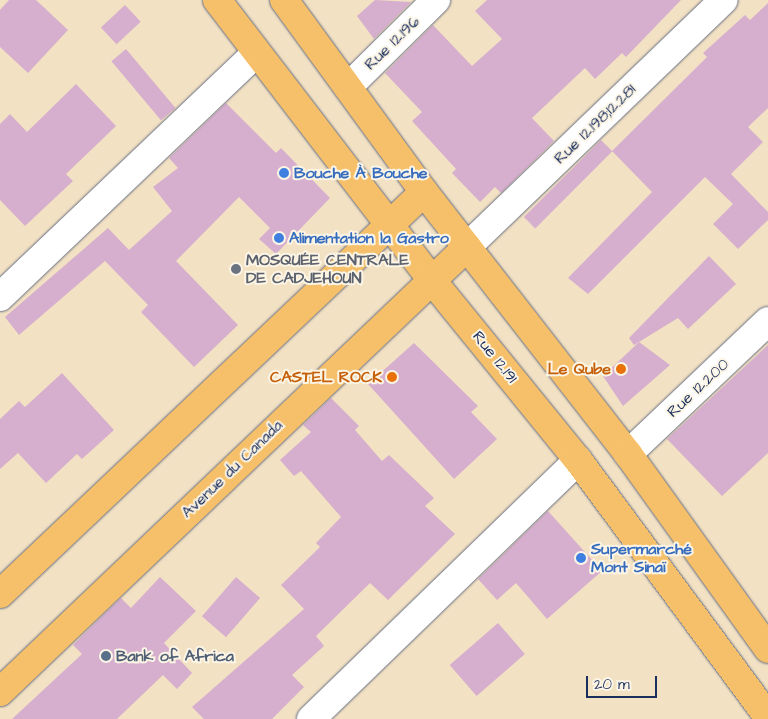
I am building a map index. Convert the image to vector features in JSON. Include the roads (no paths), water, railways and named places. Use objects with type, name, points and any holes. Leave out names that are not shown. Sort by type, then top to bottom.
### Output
[{"type":"main road","name":"Rue 12.191","points":[[217,0],[256,54],[390,223],[430,278],[578,460],[768,718]]},
{"type":"main road","points":[[284,0],[424,192],[628,454],[768,649]]},
{"type":"main road","points":[[0,594],[424,192]]},
{"type":"main road","name":"Avenue du Canada","points":[[0,692],[430,278],[467,247]]},
{"type":"street","name":"Rue 12.196","points":[[348,87],[436,0]]},
{"type":"street","name":"Rue 12.198;12.281","points":[[467,247],[724,0]]},
{"type":"street","points":[[0,297],[256,54]]},
{"type":"street","name":"Rue 12.200","points":[[628,454],[768,321]]},
{"type":"street","points":[[311,719],[578,460]]},
{"type":"place","name":"Bouche À Bouche","points":[[284,173]]},
{"type":"place","name":"Alimentation la Gastro","points":[[279,238]]},
{"type":"place","name":"MOSQUÉE CENTRALE DE CADJEHOUN","points":[[236,269]]},
{"type":"place","name":"Le Qube","points":[[621,369]]},
{"type":"place","name":"CASTEL ROCK","points":[[392,377]]},
{"type":"place","name":"Supermarché Mont Sinaï","points":[[581,558]]},
{"type":"place","name":"Bank of Africa","points":[[106,656]]}]
